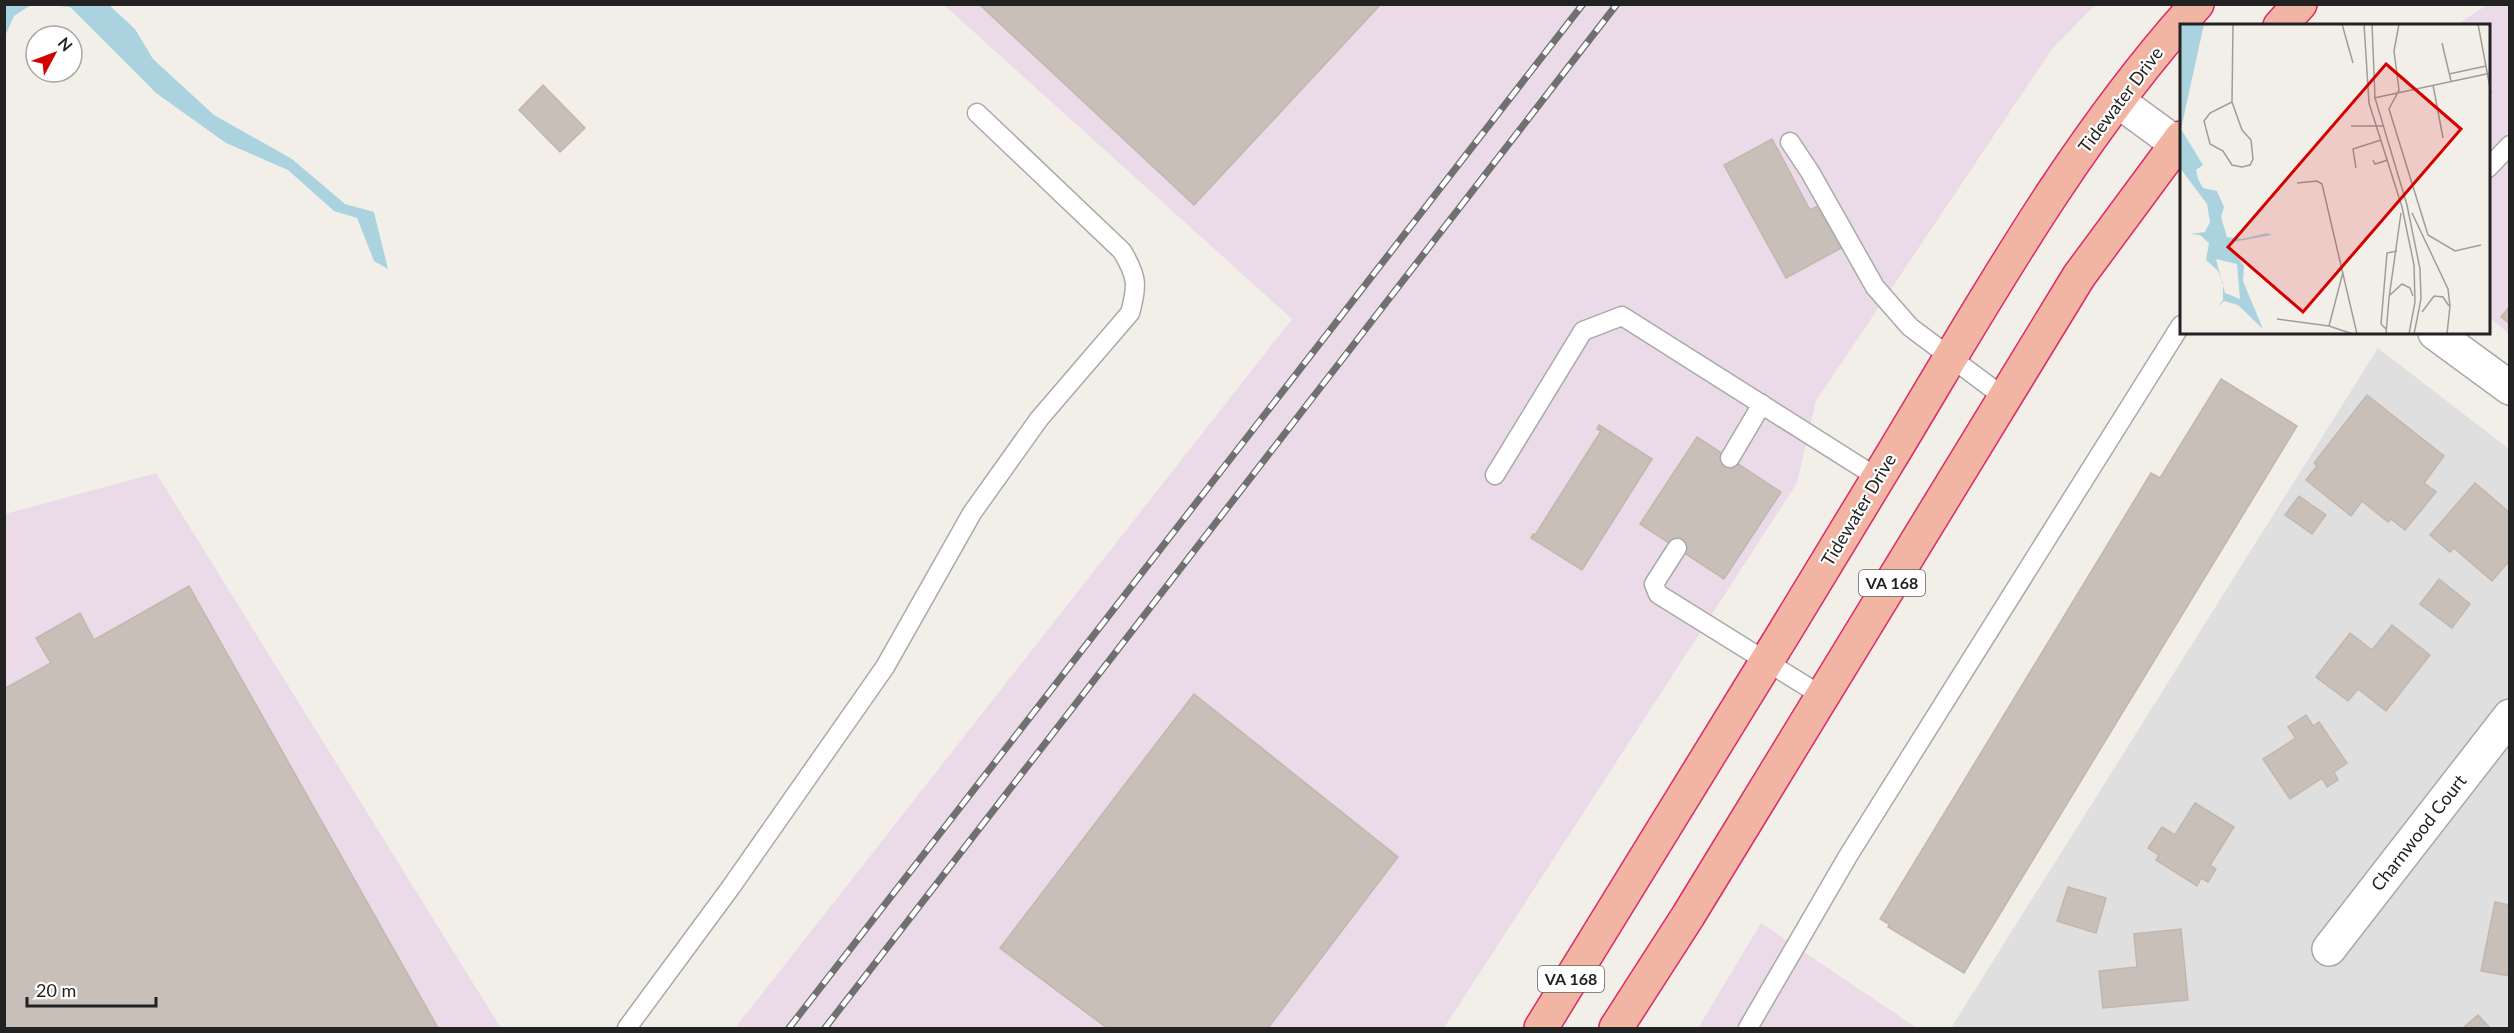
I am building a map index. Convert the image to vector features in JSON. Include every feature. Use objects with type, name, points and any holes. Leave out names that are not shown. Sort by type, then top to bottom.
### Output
[{"type":"highway","name":"Tidewater Drive","points":[[2181,24],[2197,4]]},
{"type":"highway","points":[[2282,24],[2300,4]]},
{"type":"highway","name":"Tidewater Drive","points":[[1541,1029],[1768,662],[2017,247],[2094,133],[2180,25]]},
{"type":"highway","name":"VA 168","points":[[1616,1029],[1689,916],[2079,276],[2179,143]]},
{"type":"street","points":[[2118,101],[2179,143]]},
{"type":"street","points":[[2436,334],[2510,388]]},
{"type":"street","name":"Charnwood Court","points":[[2328,949],[2510,716]]},
{"type":"lane","points":[[627,1029],[731,887],[885,667],[972,513],[1039,419],[1130,313],[1137,291],[1134,272],[1122,251],[977,113]]},
{"type":"lane","points":[[1790,142],[1810,172],[1875,287],[1910,327],[2005,398]]},
{"type":"lane","points":[[2490,166],[2510,145]]},
{"type":"lane","points":[[1495,475],[1582,331],[1622,316],[1878,478]]},
{"type":"lane","points":[[1748,1029],[1848,856],[2180,327]]},
{"type":"lane","points":[[1730,458],[1762,404]]},
{"type":"lane","points":[[1677,549],[1654,584],[1658,594],[1822,696]]},
{"type":"shaded area","points":[[944,5],[2095,5],[2052,49],[1816,401],[1797,483],[1444,1028],[735,1028],[1292,319]]},
{"type":"shaded area","points":[[2487,5],[2509,5],[2509,334],[2490,318],[2490,24],[2458,24]]},
{"type":"shaded area","points":[[2378,348],[2509,449],[2509,1028],[1951,1028]]},
{"type":"shaded area","points":[[156,473],[501,1028],[5,1028],[5,514]]},
{"type":"shaded area","points":[[1761,923],[1917,1028],[1698,1028]]},
{"type":"water","points":[[5,4],[31,5],[14,16],[5,36]]},
{"type":"water","points":[[48,5],[109,5],[135,29],[153,59],[214,115],[292,159],[345,204],[374,212],[388,269],[374,261],[357,218],[334,211],[288,170],[226,143],[156,93],[70,7]]},
{"type":"building","points":[[979,4],[1381,4],[1194,205]]},
{"type":"building","points":[[543,85],[585,128],[560,152],[519,110]]},
{"type":"building","points":[[1772,139],[1810,210],[1820,205],[1843,247],[1786,278],[1724,165]]},
{"type":"building","points":[[2510,306],[2510,324],[2501,317]]},
{"type":"building","points":[[2221,379],[2297,426],[1964,973],[1888,927],[1889,924],[1880,919],[2151,473],[2160,478]]},
{"type":"building","points":[[2367,395],[2444,456],[2424,483],[2436,492],[2405,530],[2391,519],[2388,522],[2362,501],[2351,516],[2306,480],[2317,466],[2314,463]]},
{"type":"building","points":[[1599,425],[1652,459],[1582,570],[1531,538],[1601,431],[1597,429]]},
{"type":"building","points":[[1697,437],[1781,492],[1724,579],[1640,524]]},
{"type":"building","points":[[2475,483],[2510,513],[2510,560],[2492,581],[2454,548],[2450,552],[2430,535]]},
{"type":"building","points":[[2299,496],[2326,515],[2312,534],[2285,515]]},
{"type":"building","points":[[2439,579],[2470,604],[2452,628],[2420,604]]},
{"type":"building","points":[[189,586],[438,1028],[4,1028],[4,689],[51,663],[36,638],[80,613],[94,640]]},
{"type":"building","points":[[2392,625],[2430,655],[2386,711],[2358,689],[2348,701],[2316,677],[2350,633],[2372,650]]},
{"type":"building","points":[[1194,694],[1398,857],[1268,1028],[1107,1028],[1000,948]]},
{"type":"building","points":[[2306,715],[2313,726],[2319,722],[2347,763],[2334,772],[2338,780],[2327,787],[2322,778],[2290,799],[2263,759],[2296,738],[2288,727]]},
{"type":"building","points":[[2195,803],[2234,827],[2210,865],[2216,869],[2208,882],[2201,878],[2197,886],[2156,860],[2159,855],[2148,848],[2162,827],[2175,835]]},
{"type":"building","points":[[2068,887],[2106,898],[2096,933],[2057,921]]},
{"type":"building","points":[[2495,902],[2510,905],[2510,976],[2481,971]]},
{"type":"building","points":[[2181,929],[2188,1000],[2103,1008],[2099,971],[2137,967],[2134,934]]},
{"type":"building","points":[[2478,1015],[2490,1028],[2463,1028]]},
{"type":"railway","points":[[789,1028],[1583,4]]},
{"type":"railway","points":[[825,1028],[1617,4]]}]
